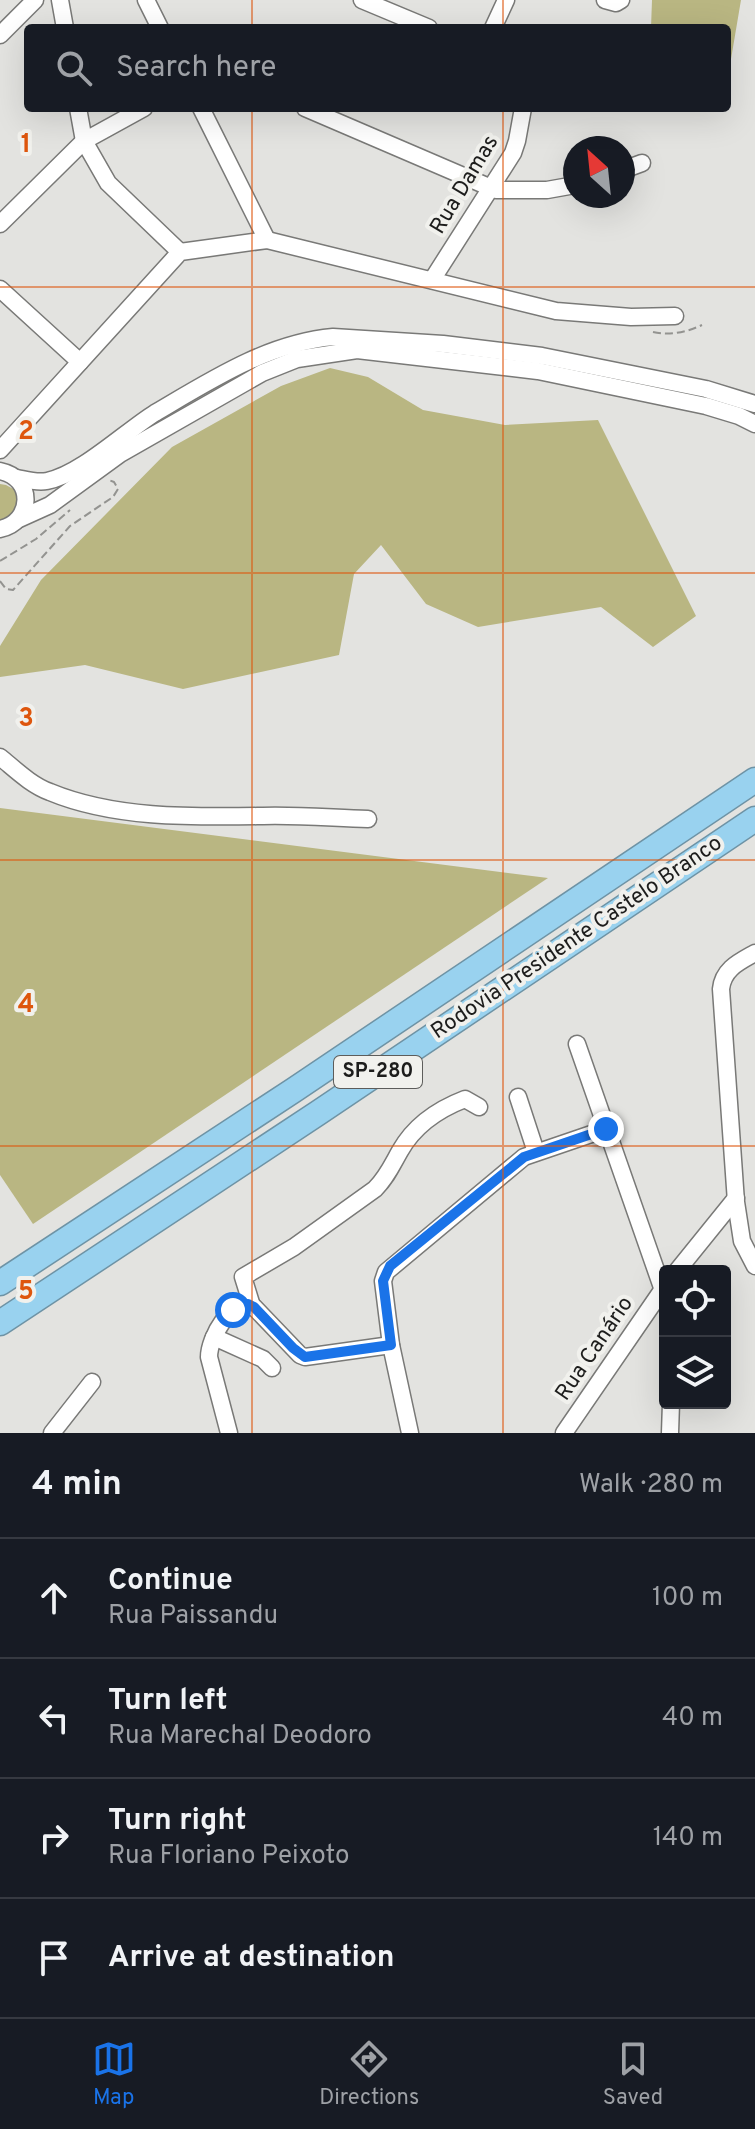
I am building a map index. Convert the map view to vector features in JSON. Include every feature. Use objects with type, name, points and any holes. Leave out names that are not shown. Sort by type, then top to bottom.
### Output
[{"type":"highway","name":"Rodovia Presidente Castelo Branco","points":[[0,1283],[755,780]]},
{"type":"highway","name":"Rodovia Presidente Castelo Branco","points":[[0,1323],[755,819]]},
{"type":"street","points":[[0,35],[35,0]]},
{"type":"street","points":[[60,0],[64,24]]},
{"type":"street","points":[[146,0],[158,24]]},
{"type":"street","points":[[362,0],[419,24]]},
{"type":"street","points":[[495,24],[506,0]]},
{"type":"street","points":[[79,112],[84,141],[108,183],[180,252]]},
{"type":"street","points":[[0,224],[84,141],[137,112]]},
{"type":"street","points":[[203,112],[267,240]]},
{"type":"street","points":[[314,112],[496,190],[563,187]]},
{"type":"street","name":"Rua Damas","points":[[432,280],[517,141],[522,112]]},
{"type":"street","points":[[635,166],[642,163]]},
{"type":"street","points":[[0,450],[180,252],[267,240],[556,311],[631,317],[675,316]]},
{"type":"street","points":[[0,289],[80,362]]},
{"type":"street","points":[[11,475],[41,482],[62,476],[154,414],[254,358],[287,344],[316,338],[443,344],[542,356],[706,389],[755,404]]},
{"type":"street","points":[[0,529],[50,505],[120,454],[210,401],[290,361],[336,352],[357,350],[538,371],[706,406],[755,424]]},
{"type":"street","points":[[12,435],[11,475],[23,486],[27,503],[19,519]]},
{"type":"street","points":[[0,757],[24,777],[52,793],[110,807],[204,818],[368,819]]},
{"type":"street","points":[[755,953],[730,968],[721,984],[736,1198],[742,1241],[755,1266]]},
{"type":"street","points":[[577,1044],[659,1276]]},
{"type":"street","points":[[518,1097],[536,1152]]},
{"type":"street","points":[[391,1345],[305,1357],[300,1355],[252,1306],[243,1277],[294,1247],[375,1189],[387,1178],[400,1149],[417,1128],[449,1105],[465,1099],[479,1107]]},
{"type":"street","points":[[410,1433],[391,1345],[383,1281],[390,1266],[524,1157],[606,1129]]},
{"type":"street","points":[[682,1265],[736,1198]]},
{"type":"street","name":"Rua Canário","points":[[564,1433],[659,1297]]},
{"type":"street","points":[[229,1433],[209,1347],[233,1310],[240,1306],[252,1306]]},
{"type":"street","points":[[214,1337],[263,1359],[272,1368]]},
{"type":"street","points":[[52,1433],[92,1382]]},
{"type":"street","points":[[670,1433],[671,1409]]},
{"type":"path","points":[[0,581],[6,589],[13,590],[19,586],[36,562],[70,526],[113,497],[118,489],[114,482],[101,482]]},
{"type":"path","points":[[0,561],[36,539],[72,507]]},
{"type":"shaded area","points":[[652,0],[741,0],[731,59],[731,24],[651,24]]},
{"type":"shaded area","points":[[330,368],[368,377],[423,410],[505,425],[598,420],[696,616],[653,647],[601,607],[478,627],[426,604],[381,545],[354,574],[339,655],[183,689],[85,665],[0,677],[0,646],[41,580],[172,447],[281,386]]},
{"type":"shaded area","points":[[0,484],[17,491],[20,511],[0,524]]},
{"type":"shaded area","points":[[0,808],[548,878],[33,1224],[0,1175]]},
{"type":"route","points":[[233,1310],[248,1304],[254,1307],[305,1357],[391,1345],[383,1281],[390,1266],[524,1157],[606,1129]]}]
